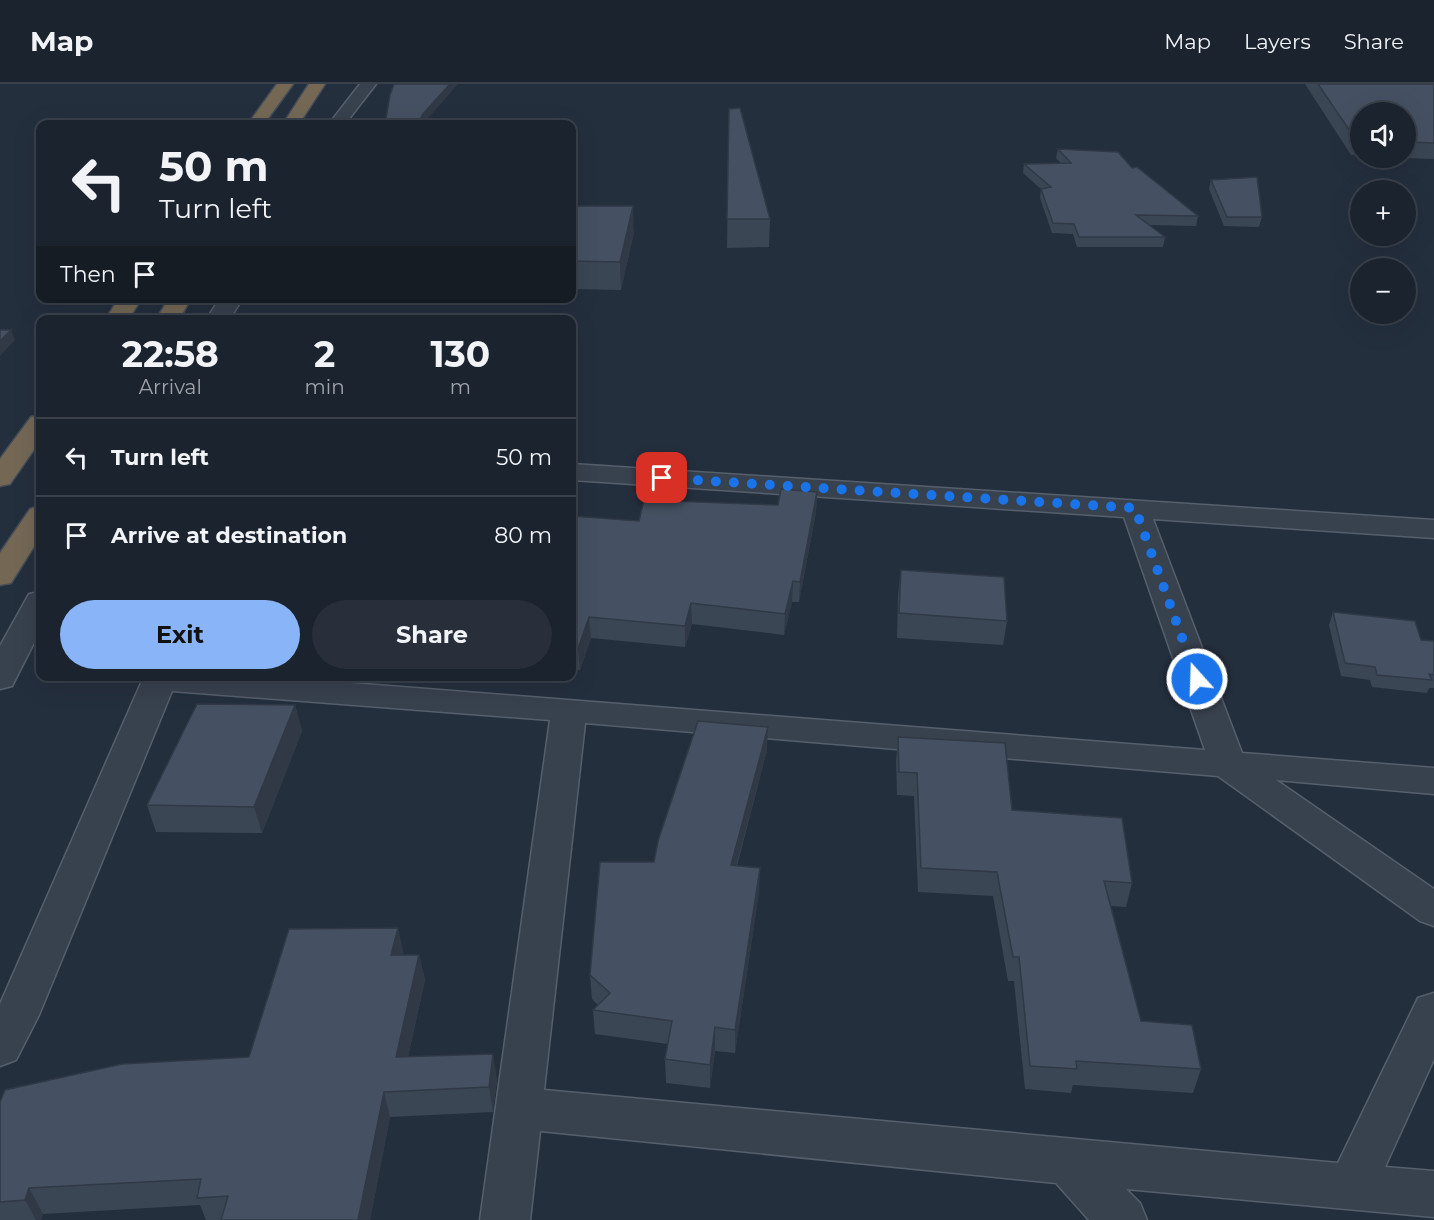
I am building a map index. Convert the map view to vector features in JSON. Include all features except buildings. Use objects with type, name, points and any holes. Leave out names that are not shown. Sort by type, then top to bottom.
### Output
[{"type":"highway","points":[[259,120],[285,84]]},
{"type":"highway","points":[[294,120],[317,84]]},
{"type":"highway","points":[[0,478],[36,428]]},
{"type":"highway","points":[[0,576],[36,521]]},
{"type":"street","points":[[340,120],[368,84]]},
{"type":"street","points":[[576,472],[1434,529]]},
{"type":"street","points":[[1135,508],[1228,765],[1434,910]]},
{"type":"street","points":[[0,678],[36,609]]},
{"type":"street","points":[[0,1047],[17,1015],[160,681]]},
{"type":"street","points":[[199,681],[1434,781]]},
{"type":"street","points":[[505,1220],[569,710]]},
{"type":"street","points":[[1352,1186],[1434,1011]]},
{"type":"street","points":[[518,1108],[1069,1162],[1434,1194]]},
{"type":"street","points":[[1069,1162],[1122,1220]]},
{"type":"route","points":[[662,478],[1135,508],[1197,679]]}]
